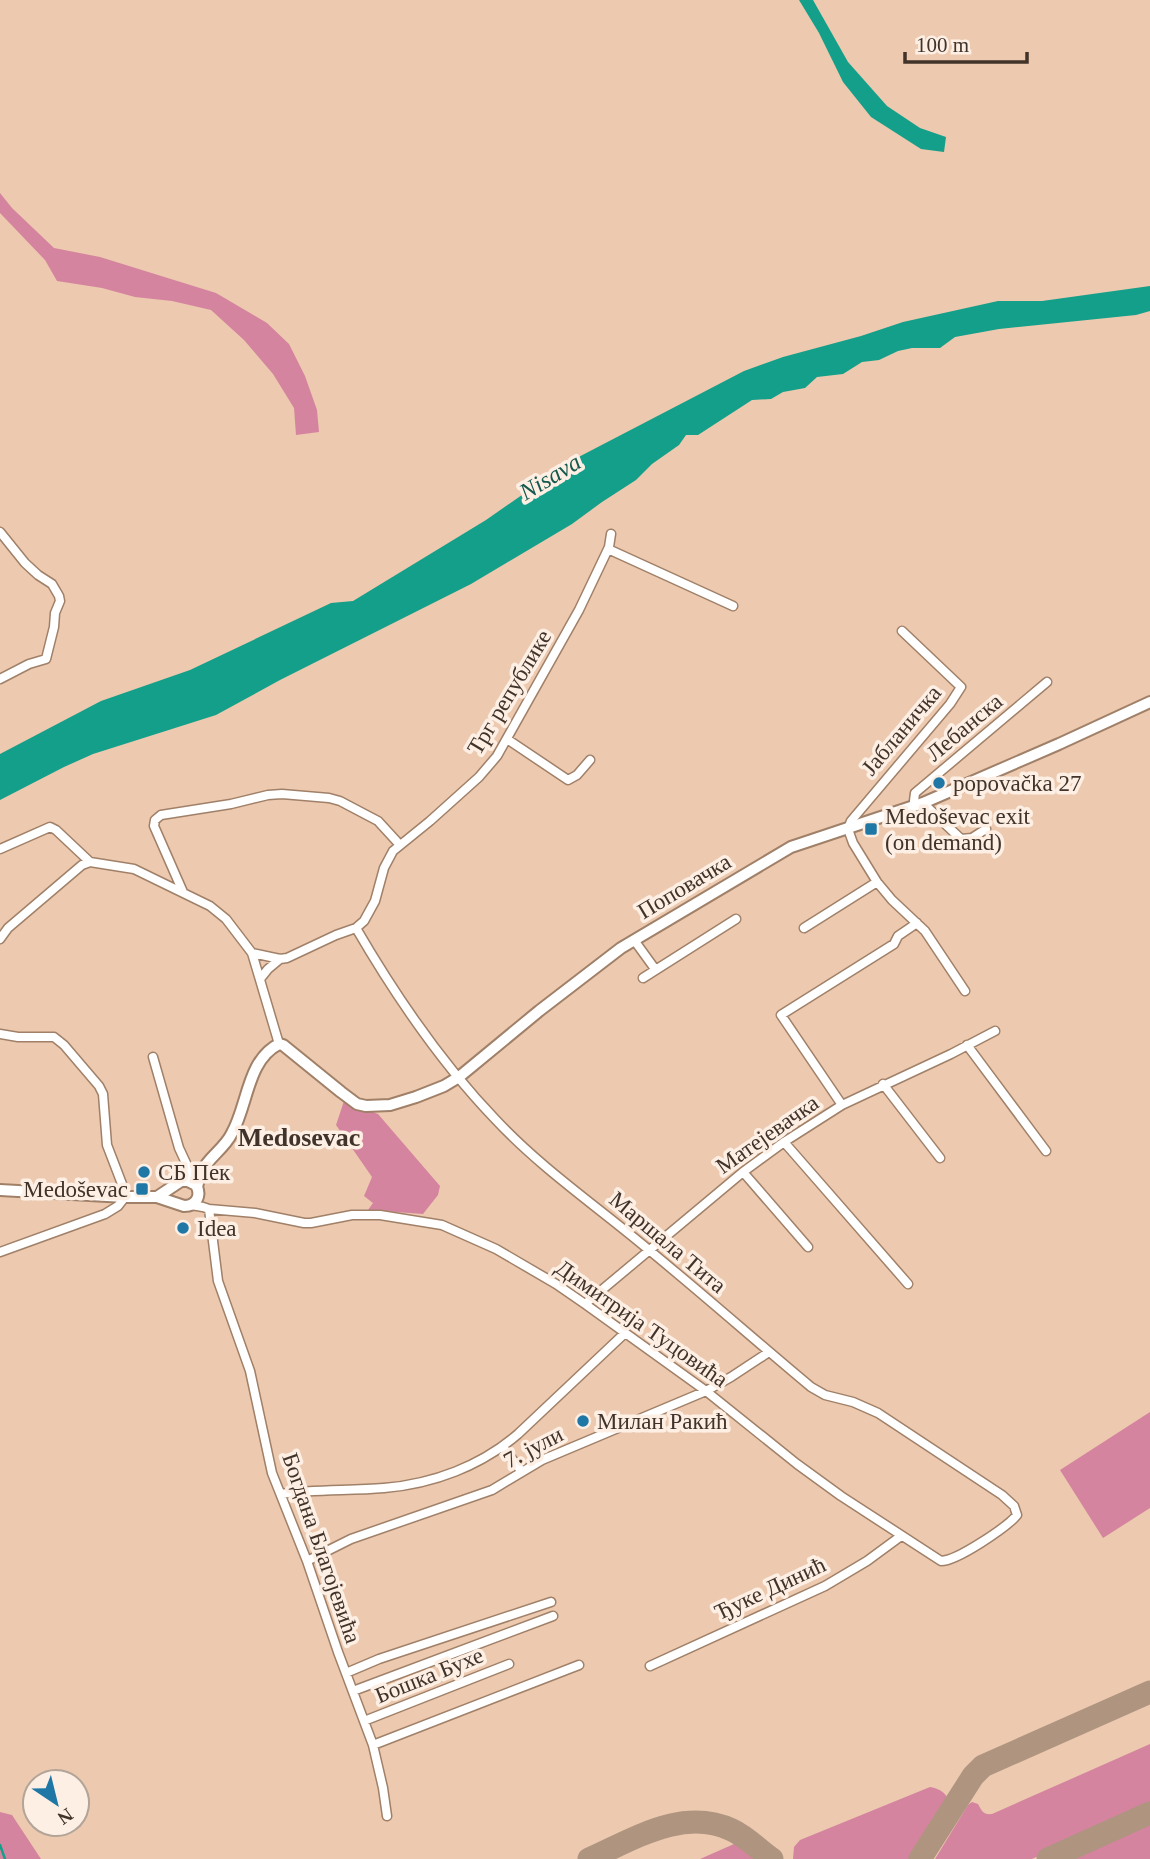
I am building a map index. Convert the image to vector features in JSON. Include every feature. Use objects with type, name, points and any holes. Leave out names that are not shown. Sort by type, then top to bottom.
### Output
[{"type":"street","points":[[0,532],[25,563],[52,584],[60,601],[46,660],[29,664],[0,679]]},
{"type":"street","name":"Трг републике","points":[[356,928],[371,910],[384,868],[393,851],[479,777],[497,756],[579,610],[608,549],[611,534]]},
{"type":"street","points":[[608,549],[733,606]]},
{"type":"street","name":"Јабланичка","points":[[848,829],[851,821],[950,704],[961,687],[902,631]]},
{"type":"street","name":"Лебанска","points":[[919,804],[914,801],[915,793],[1047,682]]},
{"type":"street","name":"Поповачка","points":[[279,1044],[353,1102],[361,1105],[390,1105],[444,1086],[634,940],[791,847],[919,804],[1150,702]]},
{"type":"street","points":[[507,739],[568,780],[578,775],[590,760]]},
{"type":"street","points":[[183,892],[154,826],[155,820],[161,815],[268,795],[330,798],[378,821],[400,845]]},
{"type":"street","points":[[919,804],[961,839],[972,838],[986,829]]},
{"type":"street","points":[[0,849],[50,827],[90,862],[134,869],[210,906],[226,919],[253,954],[279,1044],[267,1051],[262,1058],[246,1092],[233,1132],[197,1192],[184,1206],[157,1197],[0,1189]]},
{"type":"street","points":[[848,829],[853,843],[877,882],[925,931],[965,991]]},
{"type":"street","points":[[0,939],[75,871],[90,862]]},
{"type":"street","points":[[804,928],[877,882]]},
{"type":"street","points":[[643,978],[736,919]]},
{"type":"street","points":[[842,1105],[781,1015],[894,944],[898,936],[917,923]]},
{"type":"street","points":[[260,979],[268,968],[280,959],[356,928]]},
{"type":"street","name":"Маршала Тита","points":[[356,928],[390,984],[445,1060],[495,1119],[523,1147],[811,1387],[825,1395],[864,1406],[878,1413],[1002,1495],[1014,1506],[1017,1514]]},
{"type":"street","points":[[634,940],[655,969]]},
{"type":"street","points":[[253,954],[280,959]]},
{"type":"street","name":"Матејевачка","points":[[585,1304],[743,1172],[784,1142],[842,1105],[995,1031]]},
{"type":"street","points":[[0,1034],[54,1037],[99,1086],[103,1094],[108,1151],[125,1197]]},
{"type":"street","points":[[967,1045],[1046,1151]]},
{"type":"street","name":"Богдана Благојевића","points":[[152,1057],[179,1148],[197,1192],[218,1281],[250,1371],[272,1474],[307,1561],[373,1745],[387,1816]]},
{"type":"street","points":[[883,1084],[940,1158]]},
{"type":"street","points":[[784,1142],[908,1284]]},
{"type":"street","points":[[743,1172],[808,1247]]},
{"type":"street","points":[[157,1197],[181,1181],[197,1192]]},
{"type":"street","points":[[174,1187],[176,1203]]},
{"type":"street","name":"Димитрија Туцовића","points":[[197,1192],[255,1213],[304,1223],[340,1217],[380,1215],[442,1225],[496,1249],[556,1284],[625,1332],[706,1391],[797,1464],[941,1561],[954,1559],[1006,1526],[1017,1514]]},
{"type":"street","points":[[0,1241],[3,1252],[105,1214],[118,1206],[125,1197]]},
{"type":"street","points":[[281,1494],[404,1486],[458,1471],[478,1462],[503,1447],[625,1332]]},
{"type":"street","name":"7. јули","points":[[307,1561],[351,1539],[492,1490],[542,1460],[706,1391],[769,1352]]},
{"type":"street","points":[[503,1447],[522,1472]]},
{"type":"street","name":"Ђуке Динић","points":[[650,1666],[825,1586],[867,1561],[901,1536]]},
{"type":"street","points":[[346,1673],[551,1602]]},
{"type":"street","points":[[353,1691],[552,1616]]},
{"type":"street","name":"Бошка Бухе","points":[[364,1721],[509,1664]]},
{"type":"street","points":[[373,1745],[579,1665]]},
{"type":"shaded area","points":[[0,193],[54,248],[100,257],[216,293],[267,323],[289,344],[305,376],[317,410],[319,432],[296,435],[294,408],[273,374],[244,340],[211,310],[57,281],[45,260],[0,213]]},
{"type":"shaded area","points":[[344,1101],[378,1114],[440,1186],[438,1195],[423,1214],[368,1210],[373,1203],[364,1196],[372,1177],[336,1125]]},
{"type":"shaded area","points":[[1150,1412],[1150,1508],[1103,1538],[1060,1470]]},
{"type":"shaded area","points":[[1150,1744],[1150,1807],[1032,1859],[935,1859],[972,1802],[978,1804],[985,1813],[992,1814]]},
{"type":"shaded area","points":[[930,1787],[945,1794],[948,1808],[916,1859],[793,1859],[794,1847],[800,1840]]},
{"type":"shaded area","points":[[0,1812],[12,1815],[21,1829],[21,1838],[27,1838],[41,1859],[0,1859]]},
{"type":"shaded area","points":[[1150,1822],[1150,1859],[1068,1859]]},
{"type":"shaded area","points":[[734,1844],[742,1846],[759,1859],[700,1859]]},
{"type":"water","points":[[799,0],[813,0],[848,62],[887,106],[920,128],[946,137],[944,152],[921,149],[871,117],[843,82]]},
{"type":"water","name":"Nisava","points":[[1150,286],[1150,311],[1136,315],[999,329],[955,337],[940,348],[898,351],[879,360],[862,362],[843,374],[817,377],[805,388],[783,392],[771,399],[752,400],[698,435],[686,435],[679,445],[652,464],[636,480],[572,524],[471,584],[216,715],[93,754],[0,800],[0,754],[101,701],[190,670],[331,603],[353,601],[486,520],[569,462],[744,371],[903,322],[998,301],[1042,301]]},
{"type":"waterway","points":[[0,1845],[5,1859]]},
{"type":"taxiway","points":[[920,1859],[973,1776],[983,1766],[1150,1692]]},
{"type":"taxiway","points":[[1048,1859],[1150,1813]]},
{"type":"taxiway","points":[[589,1859],[659,1828],[695,1822],[732,1830],[772,1859]]},
{"type":"place","name":"popovačka 27","points":[[939,783]]},
{"type":"place","name":"Medoševac exit (on demand)","points":[[871,829]]},
{"type":"place","name":"СБ Пек","points":[[144,1172]]},
{"type":"place","name":"Medoševac","points":[[142,1189]]},
{"type":"place","name":"Idea","points":[[183,1228]]},
{"type":"place","name":"Милан Ракић","points":[[583,1421]]},
{"type":"district","name":"Medosevac","points":[[299,1137]]}]
